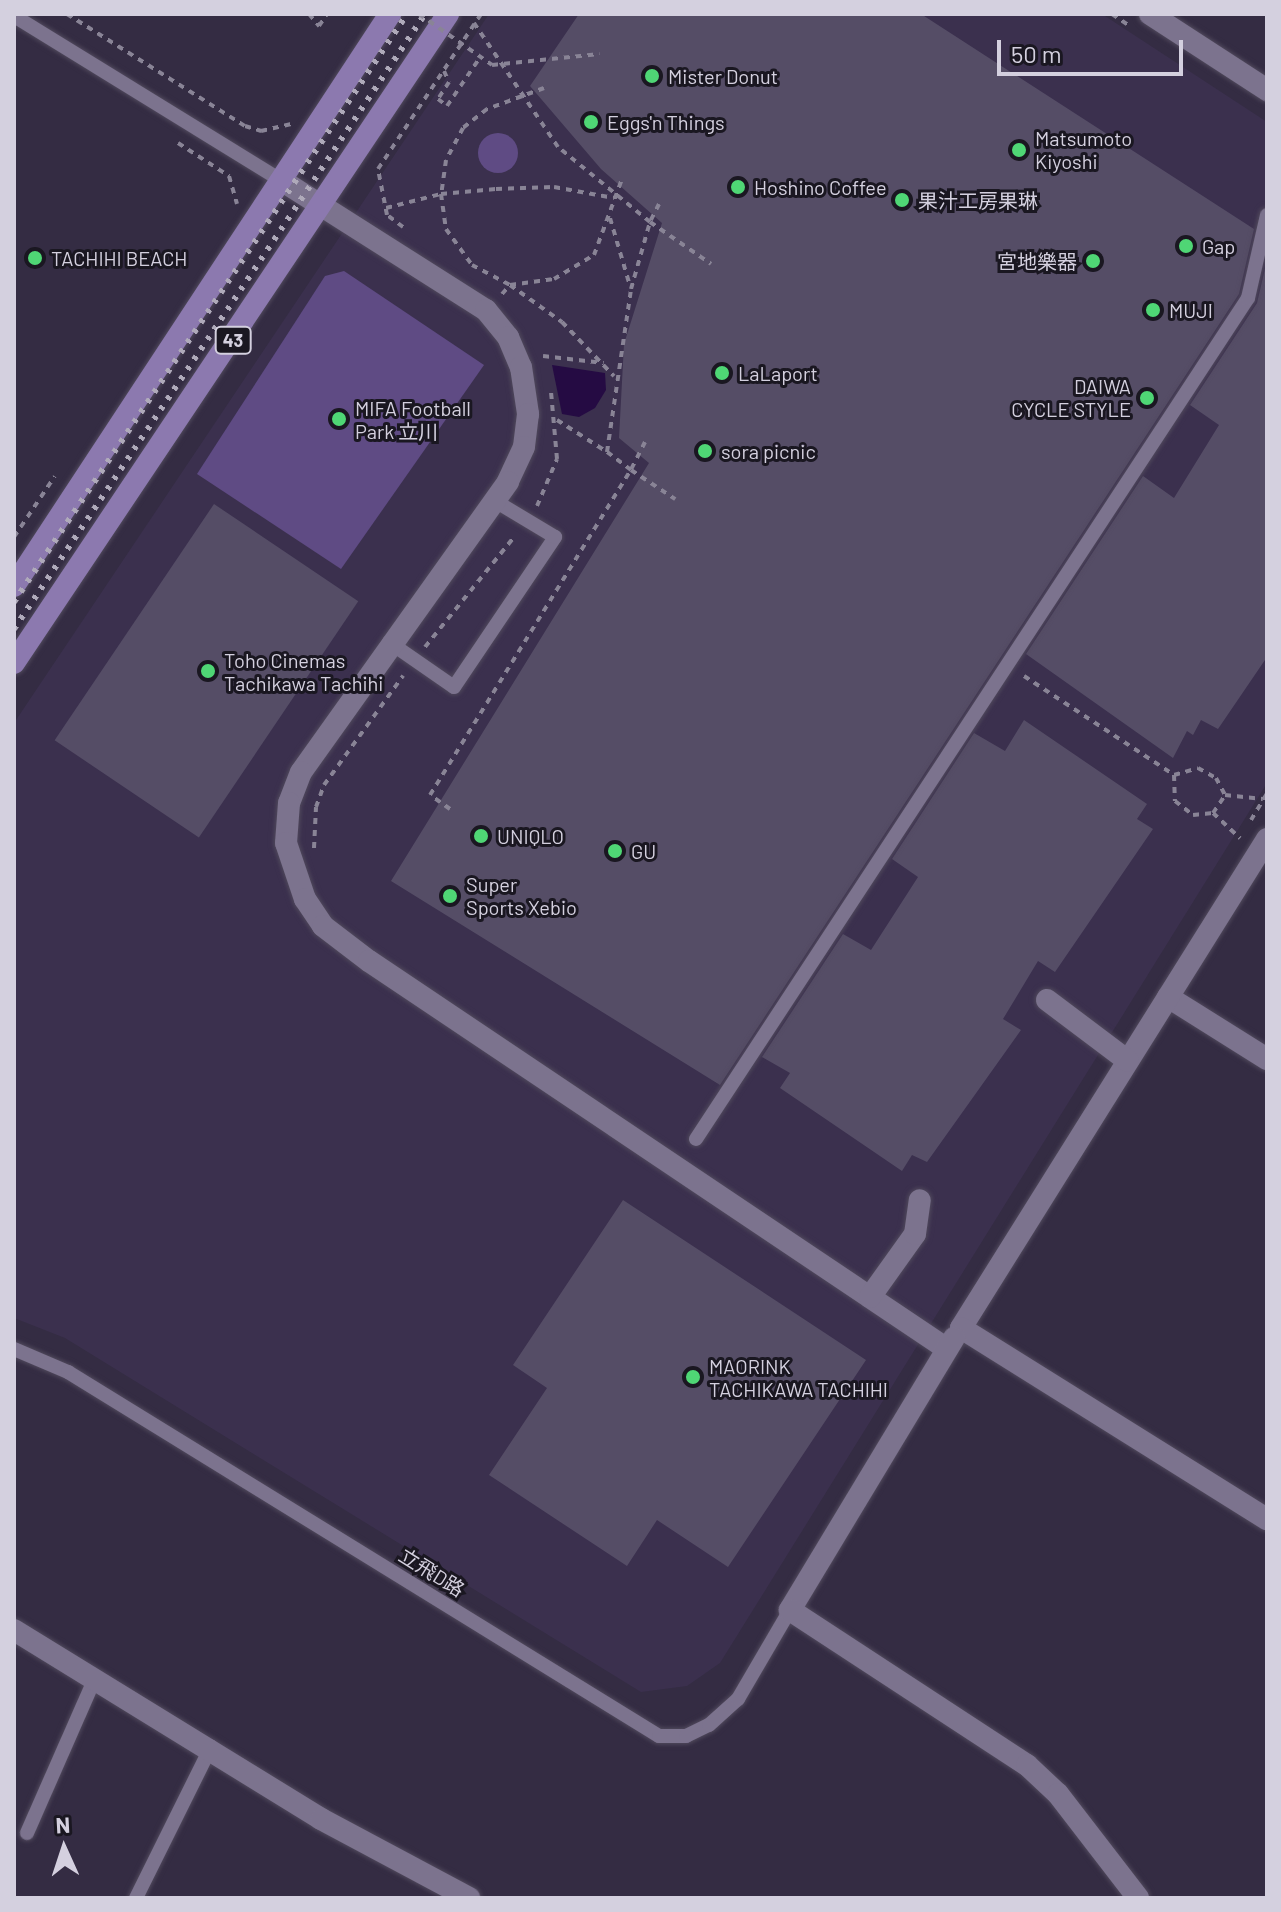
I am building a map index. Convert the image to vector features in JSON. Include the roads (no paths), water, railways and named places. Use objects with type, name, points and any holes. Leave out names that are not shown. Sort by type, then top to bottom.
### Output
[{"type":"main road","name":"43","points":[[14,586],[390,14]]},
{"type":"main road","name":"43","points":[[14,663],[448,14]]},
{"type":"street","points":[[1150,14],[1267,90]]},
{"type":"street","points":[[281,180],[486,310],[508,337],[521,367],[528,414],[524,447],[495,501],[389,642],[301,772],[289,803],[286,843],[292,869],[323,926],[947,1349]]},
{"type":"street","points":[[1138,1898],[1058,1794],[1027,1765],[790,1610],[947,1349],[1267,839]]},
{"type":"street","points":[[1168,997],[1267,1059]]},
{"type":"street","points":[[1047,1000],[1128,1061]]},
{"type":"street","points":[[870,1297],[915,1234],[920,1200]]},
{"type":"street","points":[[961,1328],[1267,1519]]},
{"type":"street","points":[[14,1630],[211,1747],[440,1892],[469,1898]]},
{"type":"lane","points":[[14,16],[281,180]]},
{"type":"lane","points":[[696,1139],[1248,298],[1267,215]]},
{"type":"lane","points":[[389,642],[454,687],[555,537],[495,501]]},
{"type":"lane","name":"立飛D路","points":[[14,1349],[68,1372],[659,1736],[686,1736],[709,1725],[738,1699],[790,1610]]},
{"type":"lane","points":[[27,1833],[95,1678]]},
{"type":"lane","points":[[136,1898],[211,1747]]},
{"type":"railway","points":[[14,602],[407,14]]},
{"type":"railway","points":[[14,629],[425,14]]},
{"type":"place","name":"Mister Donut","points":[[652,76]]},
{"type":"place","name":"Eggs'n Things","points":[[591,122]]},
{"type":"place","name":"Matsumoto Kiyoshi","points":[[1019,150]]},
{"type":"place","name":"Hoshino Coffee","points":[[738,187]]},
{"type":"place","name":"果汁工房果琳","points":[[902,200]]},
{"type":"place","name":"Gap","points":[[1186,246]]},
{"type":"place","name":"TACHIHI BEACH","points":[[35,258]]},
{"type":"place","name":"宮地樂器","points":[[1093,261]]},
{"type":"place","name":"MUJI","points":[[1153,310]]},
{"type":"place","name":"LaLaport","points":[[722,373]]},
{"type":"place","name":"DAIWA CYCLE STYLE","points":[[1147,398]]},
{"type":"place","name":"MIFA Football Park 立川","points":[[339,419]]},
{"type":"place","name":"sora picnic","points":[[705,451]]},
{"type":"place","name":"Toho Cinemas Tachikawa Tachihi","points":[[208,671]]},
{"type":"place","name":"UNIQLO","points":[[481,836]]},
{"type":"place","name":"GU","points":[[615,851]]},
{"type":"place","name":"Super Sports Xebio","points":[[450,896]]},
{"type":"place","name":"MAORINK TACHIKAWA TACHIHI","points":[[693,1377]]}]
